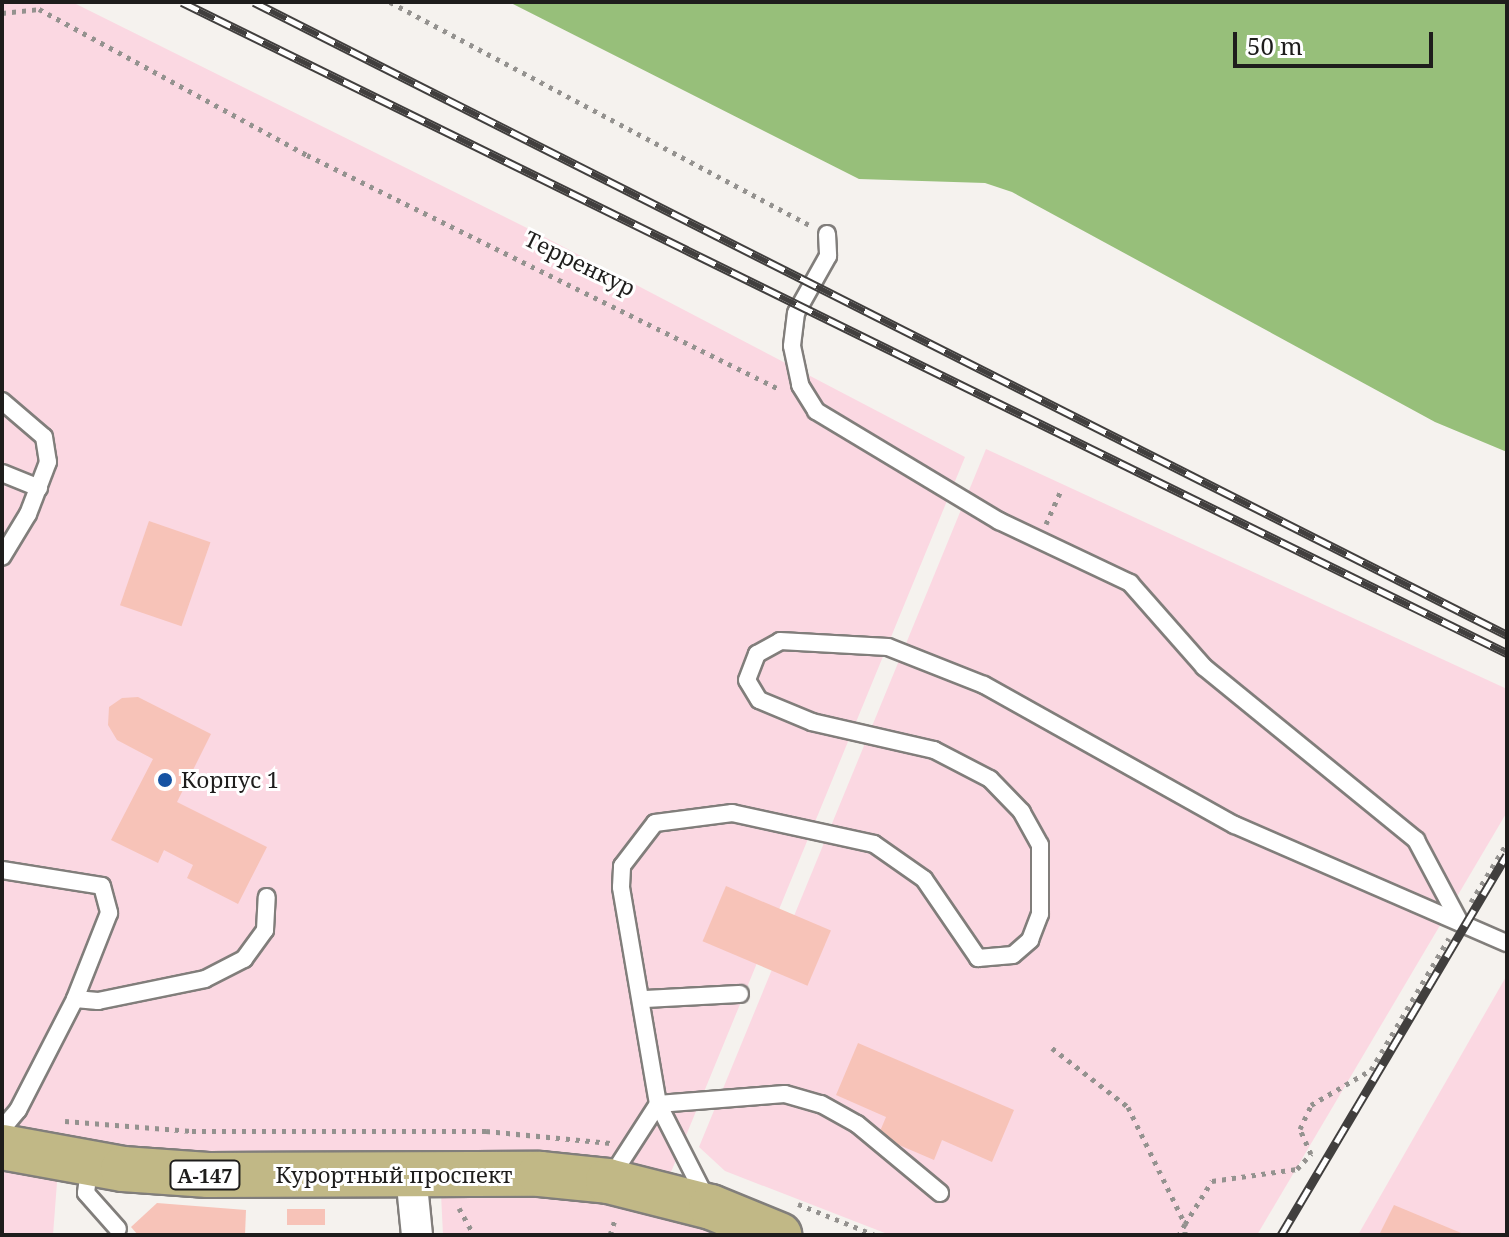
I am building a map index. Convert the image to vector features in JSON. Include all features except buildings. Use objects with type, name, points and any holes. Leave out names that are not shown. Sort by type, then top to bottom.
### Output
[{"type":"main road","name":"Курортный проспект","points":[[2,1147],[90,1163],[208,1175],[540,1174],[608,1181],[711,1207],[779,1235]]},
{"type":"street","points":[[411,1175],[417,1235]]},
{"type":"lane","points":[[827,234],[828,256],[796,313],[792,346],[800,385],[816,411],[1039,540],[1130,583],[1204,667],[1416,840],[1459,921]]},
{"type":"lane","points":[[2,401],[44,437],[48,462],[39,488],[2,557]]},
{"type":"lane","points":[[2,473],[39,488]]},
{"type":"lane","points":[[711,1207],[658,1104],[644,999],[621,887],[622,866],[655,823],[707,813],[732,813],[874,844],[924,879],[978,958],[1013,955],[1030,940],[1040,914],[1041,858],[1022,812],[990,779],[934,750],[812,722],[759,700],[747,680],[757,654],[795,638],[888,647],[984,685],[1235,825],[1504,942]]},
{"type":"lane","points":[[2,870],[102,886],[109,913],[75,999],[18,1110],[2,1129]]},
{"type":"lane","points":[[75,999],[98,1001],[205,979],[244,959],[265,930],[267,897]]},
{"type":"lane","points":[[644,999],[740,994]]},
{"type":"lane","points":[[658,1104],[753,1094],[785,1094],[821,1104],[857,1124],[940,1193]]},
{"type":"lane","points":[[608,1181],[658,1104]]},
{"type":"lane","points":[[90,1163],[86,1193],[118,1229]]},
{"type":"path","points":[[390,2],[827,234]]},
{"type":"path","name":"Терренкур","points":[[2,13],[39,9],[294,148],[615,304],[816,411]]},
{"type":"path","points":[[1039,540],[1060,492]]},
{"type":"path","points":[[1182,1235],[1185,1224],[1212,1181],[1297,1169],[1311,1154],[1300,1129],[1311,1105],[1371,1070],[1507,843]]},
{"type":"path","points":[[1052,1048],[1128,1107],[1185,1224]]},
{"type":"path","points":[[455,1201],[474,1235]]},
{"type":"path","points":[[840,1220],[875,1235]]},
{"type":"shaded area","points":[[2,2],[72,2],[535,232],[965,457],[662,1194],[769,1235],[443,1235],[441,1194],[59,1156],[53,1235],[2,1235]]},
{"type":"shaded area","points":[[509,2],[1507,2],[1507,452],[1435,422],[1012,192],[985,183],[859,179]]},
{"type":"shaded area","points":[[986,449],[1507,689],[1507,812],[1257,1235],[890,1235],[725,1171],[699,1147]]},
{"type":"shaded area","points":[[1507,975],[1507,1235],[1358,1235]]},
{"type":"railway","points":[[182,2],[1507,653]]},
{"type":"railway","points":[[254,2],[1507,635]]},
{"type":"railway","points":[[1281,1235],[1507,855]]},
{"type":"place","name":"Корпус 1","points":[[165,780]]}]
